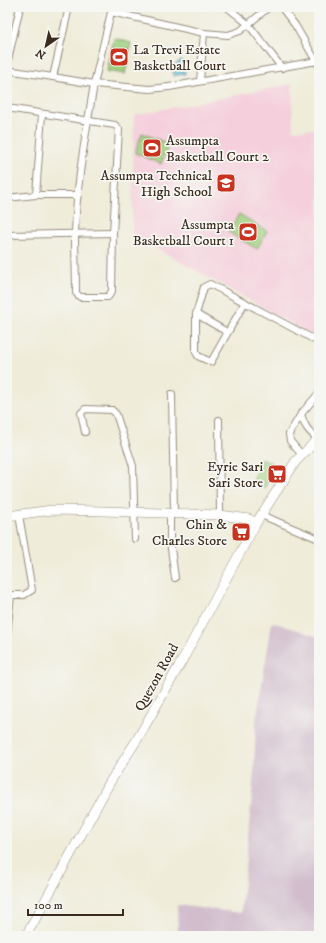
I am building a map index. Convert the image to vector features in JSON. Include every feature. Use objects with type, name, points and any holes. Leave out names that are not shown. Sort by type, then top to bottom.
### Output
[{"type":"main road","name":"Quezon Road","points":[[26,936],[110,782],[138,738],[183,659],[259,519],[302,455],[318,439]]},
{"type":"main road","points":[[7,516],[52,510],[135,512],[259,519]]},
{"type":"street","points":[[7,64],[10,36],[20,7]]},
{"type":"street","points":[[53,77],[69,7]]},
{"type":"street","points":[[227,7],[248,24],[282,68]]},
{"type":"street","points":[[7,108],[88,122],[115,125],[119,129],[113,234],[112,291],[108,296],[80,297],[76,293],[75,234],[78,195],[88,122],[94,84],[111,10],[204,34],[228,35],[240,31],[269,7]]},
{"type":"street","points":[[7,70],[94,84],[149,89],[169,88],[200,81],[318,64],[295,25],[281,7]]},
{"type":"street","points":[[200,81],[204,34]]},
{"type":"street","points":[[36,195],[42,114]]},
{"type":"street","points":[[7,198],[36,195],[78,195]]},
{"type":"street","points":[[7,235],[113,234]]},
{"type":"street","points":[[245,302],[211,362],[198,356],[196,351],[196,314],[204,287],[210,284],[245,302],[319,342]]},
{"type":"street","points":[[196,314],[227,332]]},
{"type":"street","points":[[302,455],[288,437],[292,427],[301,414],[319,393]]},
{"type":"street","points":[[172,394],[172,514],[170,541],[175,578]]},
{"type":"street","points":[[85,432],[82,413],[85,409],[112,410],[116,414],[133,466],[135,539]]},
{"type":"street","points":[[301,414],[303,423],[308,431],[318,439]]},
{"type":"street","points":[[219,420],[220,516]]},
{"type":"street","points":[[7,635],[9,595],[24,595],[32,590],[20,515]]},
{"type":"street","points":[[259,519],[319,539]]},
{"type":"shaded area","name":"Assumpta Technical High School","points":[[292,84],[293,130],[319,129],[319,339],[132,235],[134,115]]},
{"type":"shaded area","points":[[272,622],[319,637],[319,936],[178,936],[177,905],[241,913],[254,772],[256,721]]},
{"type":"green space","name":"La Trevi Estate Basketball Court","points":[[114,38],[131,43],[125,74],[107,71]]},
{"type":"green space","name":"Assumpta Basketball Court 2","points":[[142,133],[169,144],[161,164],[135,153]]},
{"type":"green space","name":"Assumpta Basketball Court 1","points":[[239,214],[267,231],[257,249],[228,232]]},
{"type":"green space","points":[[261,459],[274,464],[265,488],[252,483]]},
{"type":"water","points":[[181,60],[184,62],[185,74],[174,76],[172,67]]},
{"type":"place","name":"La Trevi Estate Basketball Court","points":[[119,57]]},
{"type":"place","name":"Assumpta Basketball Court 2","points":[[152,148]]},
{"type":"place","name":"Assumpta Technical High School","points":[[226,183]]},
{"type":"place","name":"Assumpta Basketball Court 1","points":[[248,232]]},
{"type":"place","name":"Eyrie Sari Sari Store","points":[[277,474]]},
{"type":"place","name":"Chin & Charles Store","points":[[241,532]]}]
